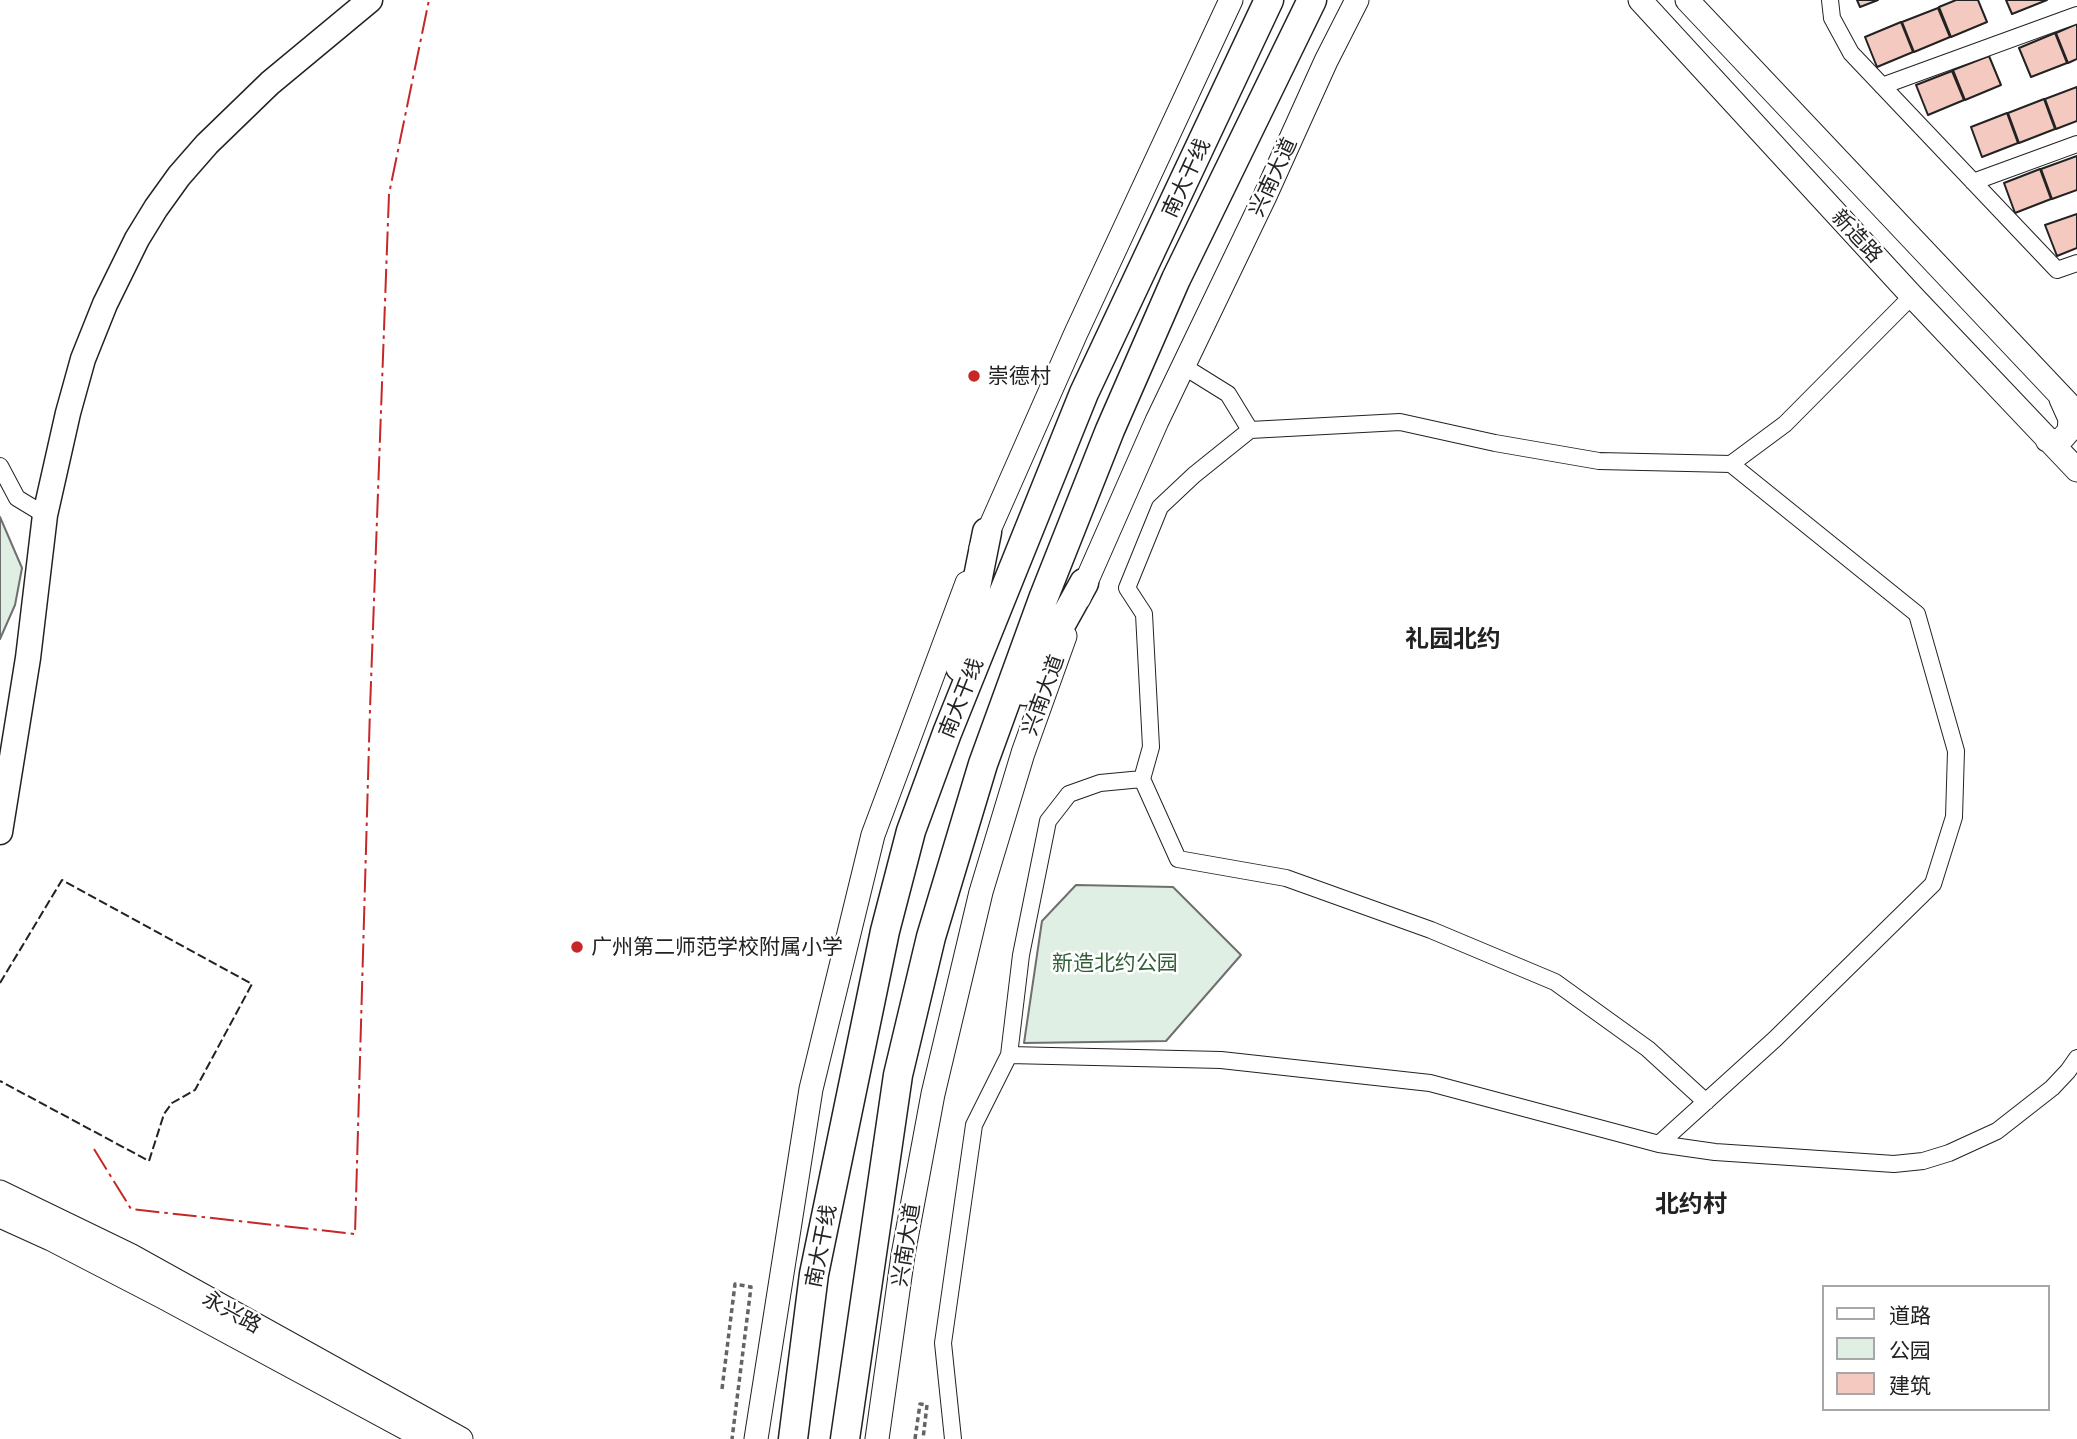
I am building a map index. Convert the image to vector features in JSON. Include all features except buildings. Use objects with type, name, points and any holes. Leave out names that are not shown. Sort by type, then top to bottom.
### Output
[{"type":"highway","name":"南大干线","points":[[793,1439],[814,1274],[885,931],[911,831],[947,733],[1084,393],[1269,0]]},
{"type":"highway","name":"南大干线","points":[[845,1439],[898,1075],[931,937],[983,764],[1043,599],[1110,430],[1165,304],[1312,0]]},
{"type":"highway","points":[[947,733],[987,532]]},
{"type":"highway","points":[[983,764],[1084,583]]},
{"type":"main road","points":[[0,832],[28,659],[45,515],[56,460],[83,359],[105,304],[137,239],[179,176],[228,122],[270,83],[370,0]]},
{"type":"main road","points":[[757,1439],[811,1089],[873,835],[987,532],[1231,0]]},
{"type":"main road","name":"兴南大道","points":[[877,1439],[908,1228],[933,1094],[981,892],[1023,752],[1084,583],[1183,366],[1357,0]]},
{"type":"main road","name":"新造路","points":[[1640,0],[1912,296],[2077,470]]},
{"type":"main road","name":"新造路","points":[[1687,0],[2077,413]]},
{"type":"main road","points":[[2048,440],[2060,441],[2069,431],[2070,419],[2059,395]]},
{"type":"main road","name":"永兴路","points":[[0,1192],[130,1255],[461,1439]]},
{"type":"main road","name":"永兴路","points":[[0,1216],[141,1285],[426,1439]]},
{"type":"street","points":[[1830,0],[1832,18],[1850,53],[2057,270],[2077,263]]},
{"type":"street","points":[[1882,86],[2077,15]]},
{"type":"street","points":[[1973,182],[2077,144]]},
{"type":"street","points":[[1731,464],[1785,424],[1912,296]]},
{"type":"street","points":[[1183,366],[1228,394],[1250,430]]},
{"type":"street","points":[[1659,1144],[1706,1102],[1775,1039],[1933,884],[1954,817],[1956,751],[1917,614],[1731,464],[1599,461],[1495,443],[1400,422],[1250,430],[1194,475],[1160,507],[1127,588],[1144,614],[1151,747],[1142,779],[1178,859],[1286,878],[1431,930],[1556,982],[1648,1049],[1706,1102]]},
{"type":"street","points":[[0,466],[17,498],[45,515]]},
{"type":"street","points":[[953,1439],[943,1343],[974,1125],[1009,1055],[1021,956],[1048,821],[1069,794],[1100,783],[1142,779]]},
{"type":"street","points":[[1009,1055],[1221,1060],[1430,1083],[1659,1144],[1715,1152],[1877,1163],[1923,1161],[1962,1148],[2010,1122],[2062,1079],[2077,1058]]},
{"type":"path","points":[[722,1389],[735,1284],[751,1287],[732,1438]]},
{"type":"path","points":[[915,1439],[919,1404],[927,1405],[923,1439]]},
{"type":"green space","points":[[0,517],[22,568],[15,605],[0,639]]},
{"type":"green space","name":"新造北约公园","points":[[1076,885],[1173,887],[1241,955],[1166,1041],[1024,1043],[1042,921]]},
{"type":"fence","points":[[0,983],[62,880],[252,984],[195,1090],[172,1103],[164,1114],[149,1161],[0,1081]]},
{"type":"power","points":[[94,1149],[131,1209],[355,1234],[370,709],[389,194],[429,0]]},
{"type":"place","name":"崇德村","points":[[974,376]]},
{"type":"place","name":"广州第二师范学校附属小学","points":[[577,947]]},
{"type":"district","name":"礼园北约","points":[[1453,639]]},
{"type":"district","name":"北约村","points":[[1691,1204]]}]
